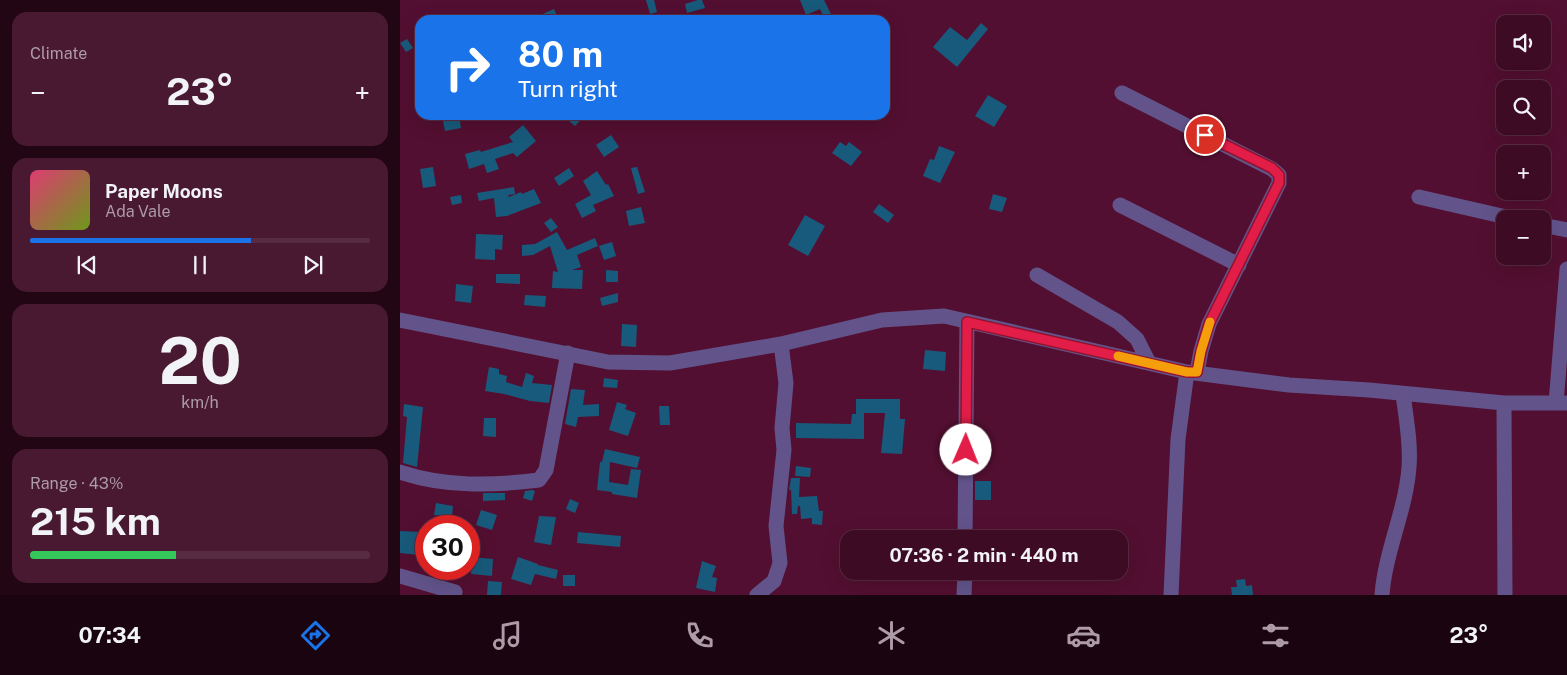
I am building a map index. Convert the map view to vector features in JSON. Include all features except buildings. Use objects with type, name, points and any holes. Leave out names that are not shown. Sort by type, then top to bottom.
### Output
[{"type":"street","points":[[1122,93],[1272,168],[1279,175],[1279,183],[1209,324],[1192,372],[1178,439],[1171,595]]},
{"type":"street","points":[[1419,197],[1496,215]]},
{"type":"street","points":[[1120,205],[1239,265]]},
{"type":"street","points":[[1551,227],[1567,230]]},
{"type":"street","points":[[400,320],[608,362],[670,363],[781,344],[882,320],[944,316],[1192,372],[1289,384],[1504,403],[1562,403],[1567,268]]},
{"type":"street","points":[[1037,275],[1118,322],[1137,339],[1149,363]]},
{"type":"street","points":[[965,530],[967,322]]},
{"type":"street","points":[[757,595],[774,581],[780,563],[776,526],[784,450],[782,428],[786,384],[781,344]]},
{"type":"street","points":[[400,472],[419,478],[484,485],[539,480],[546,470],[568,353]]},
{"type":"street","points":[[1382,595],[1385,566],[1394,540],[1409,469],[1409,448],[1403,394]]},
{"type":"street","points":[[1504,403],[1505,595]]},
{"type":"street","points":[[400,576],[455,592]]},
{"type":"street","points":[[964,595],[965,580]]},
{"type":"slow traffic","points":[[1118,356],[1187,372],[1197,372],[1210,322]]},
{"type":"route","points":[[966,450],[967,322],[1187,372],[1197,372],[1209,324],[1279,183],[1279,175],[1272,168],[1205,135]]}]
